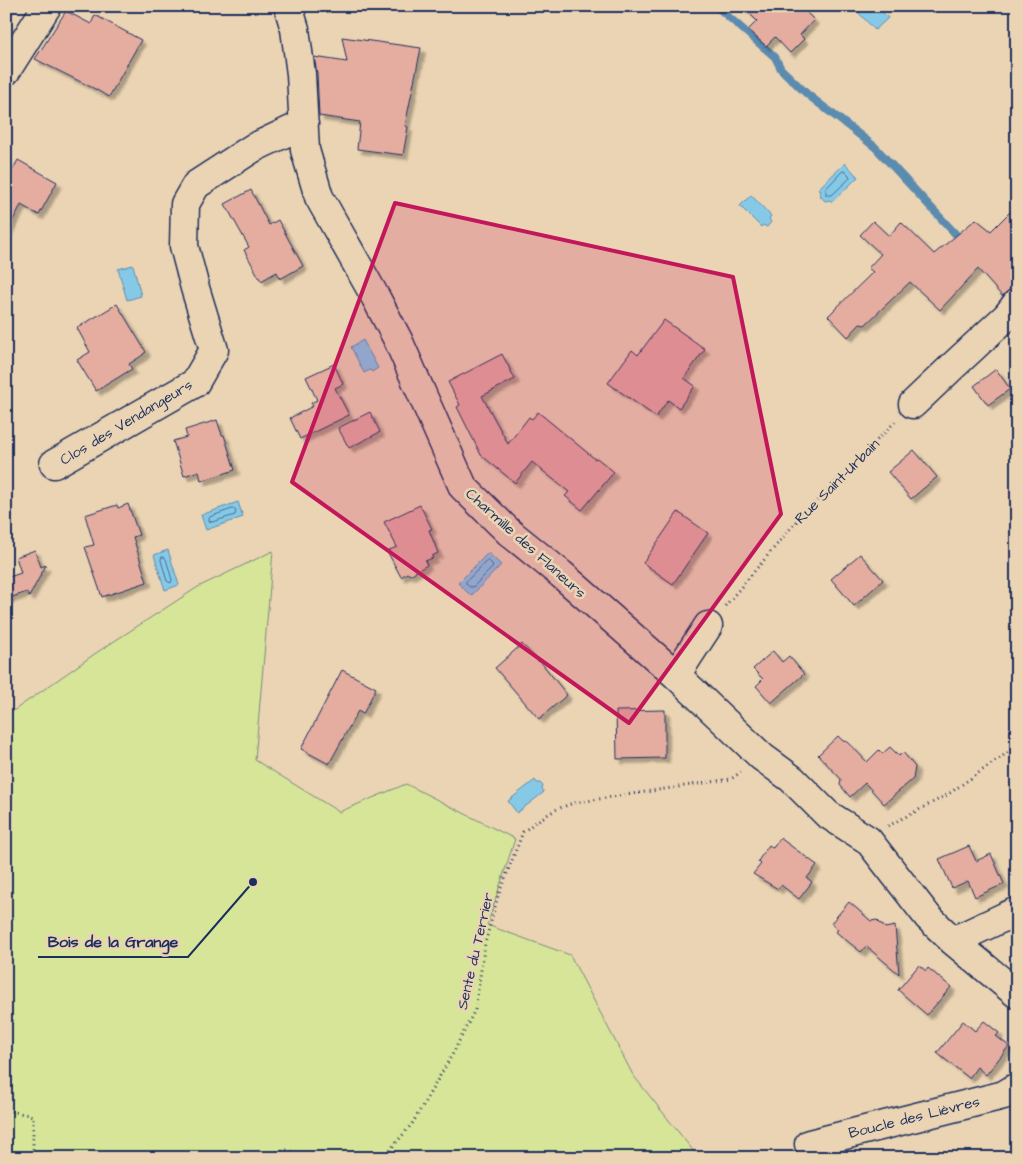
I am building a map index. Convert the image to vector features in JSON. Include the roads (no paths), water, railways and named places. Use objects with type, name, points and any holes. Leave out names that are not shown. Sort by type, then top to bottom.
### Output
[{"type":"street","points":[[6,70],[47,6]]},
{"type":"street","name":"Charmille des Flaneurs","points":[[288,6],[295,29],[301,74],[305,150],[319,197],[398,340],[463,487],[509,532],[561,574],[676,676],[762,758],[792,779],[827,814],[876,833],[928,917],[953,940]]},
{"type":"street","name":"Clos des Vendangeurs","points":[[54,464],[195,383],[214,350],[184,246],[185,204],[196,186],[253,148],[304,124]]},
{"type":"street","points":[[914,404],[1007,316],[1017,303]]},
{"type":"street","points":[[676,676],[708,626]]},
{"type":"street","points":[[1017,911],[953,940],[1017,994]]},
{"type":"street","name":"Boucle des Lièvres","points":[[809,1144],[1004,1095],[1017,1087]]},
{"type":"water","points":[[856,6],[877,6],[888,18],[875,30],[856,10]]},
{"type":"water","points":[[845,163],[858,177],[832,202],[830,200],[825,201],[821,197],[821,191],[818,189]]},
{"type":"water","points":[[751,195],[771,216],[769,219],[771,222],[767,227],[763,225],[761,227],[740,206]]},
{"type":"water","points":[[133,265],[141,296],[127,300],[118,269]]},
{"type":"water","points":[[363,340],[378,368],[372,372],[370,370],[364,373],[351,347]]},
{"type":"water","points":[[238,502],[243,517],[206,530],[201,515]]},
{"type":"water","points":[[168,550],[179,585],[165,590],[154,555]]},
{"type":"water","points":[[488,553],[501,565],[471,596],[458,583]]},
{"type":"water","points":[[535,780],[543,786],[544,792],[517,813],[508,801]]},
{"type":"waterway","points":[[716,6],[775,57],[781,69],[807,94],[875,147],[962,241]]},
{"type":"place","name":"Bois de la Grange","points":[[253,882]]}]
